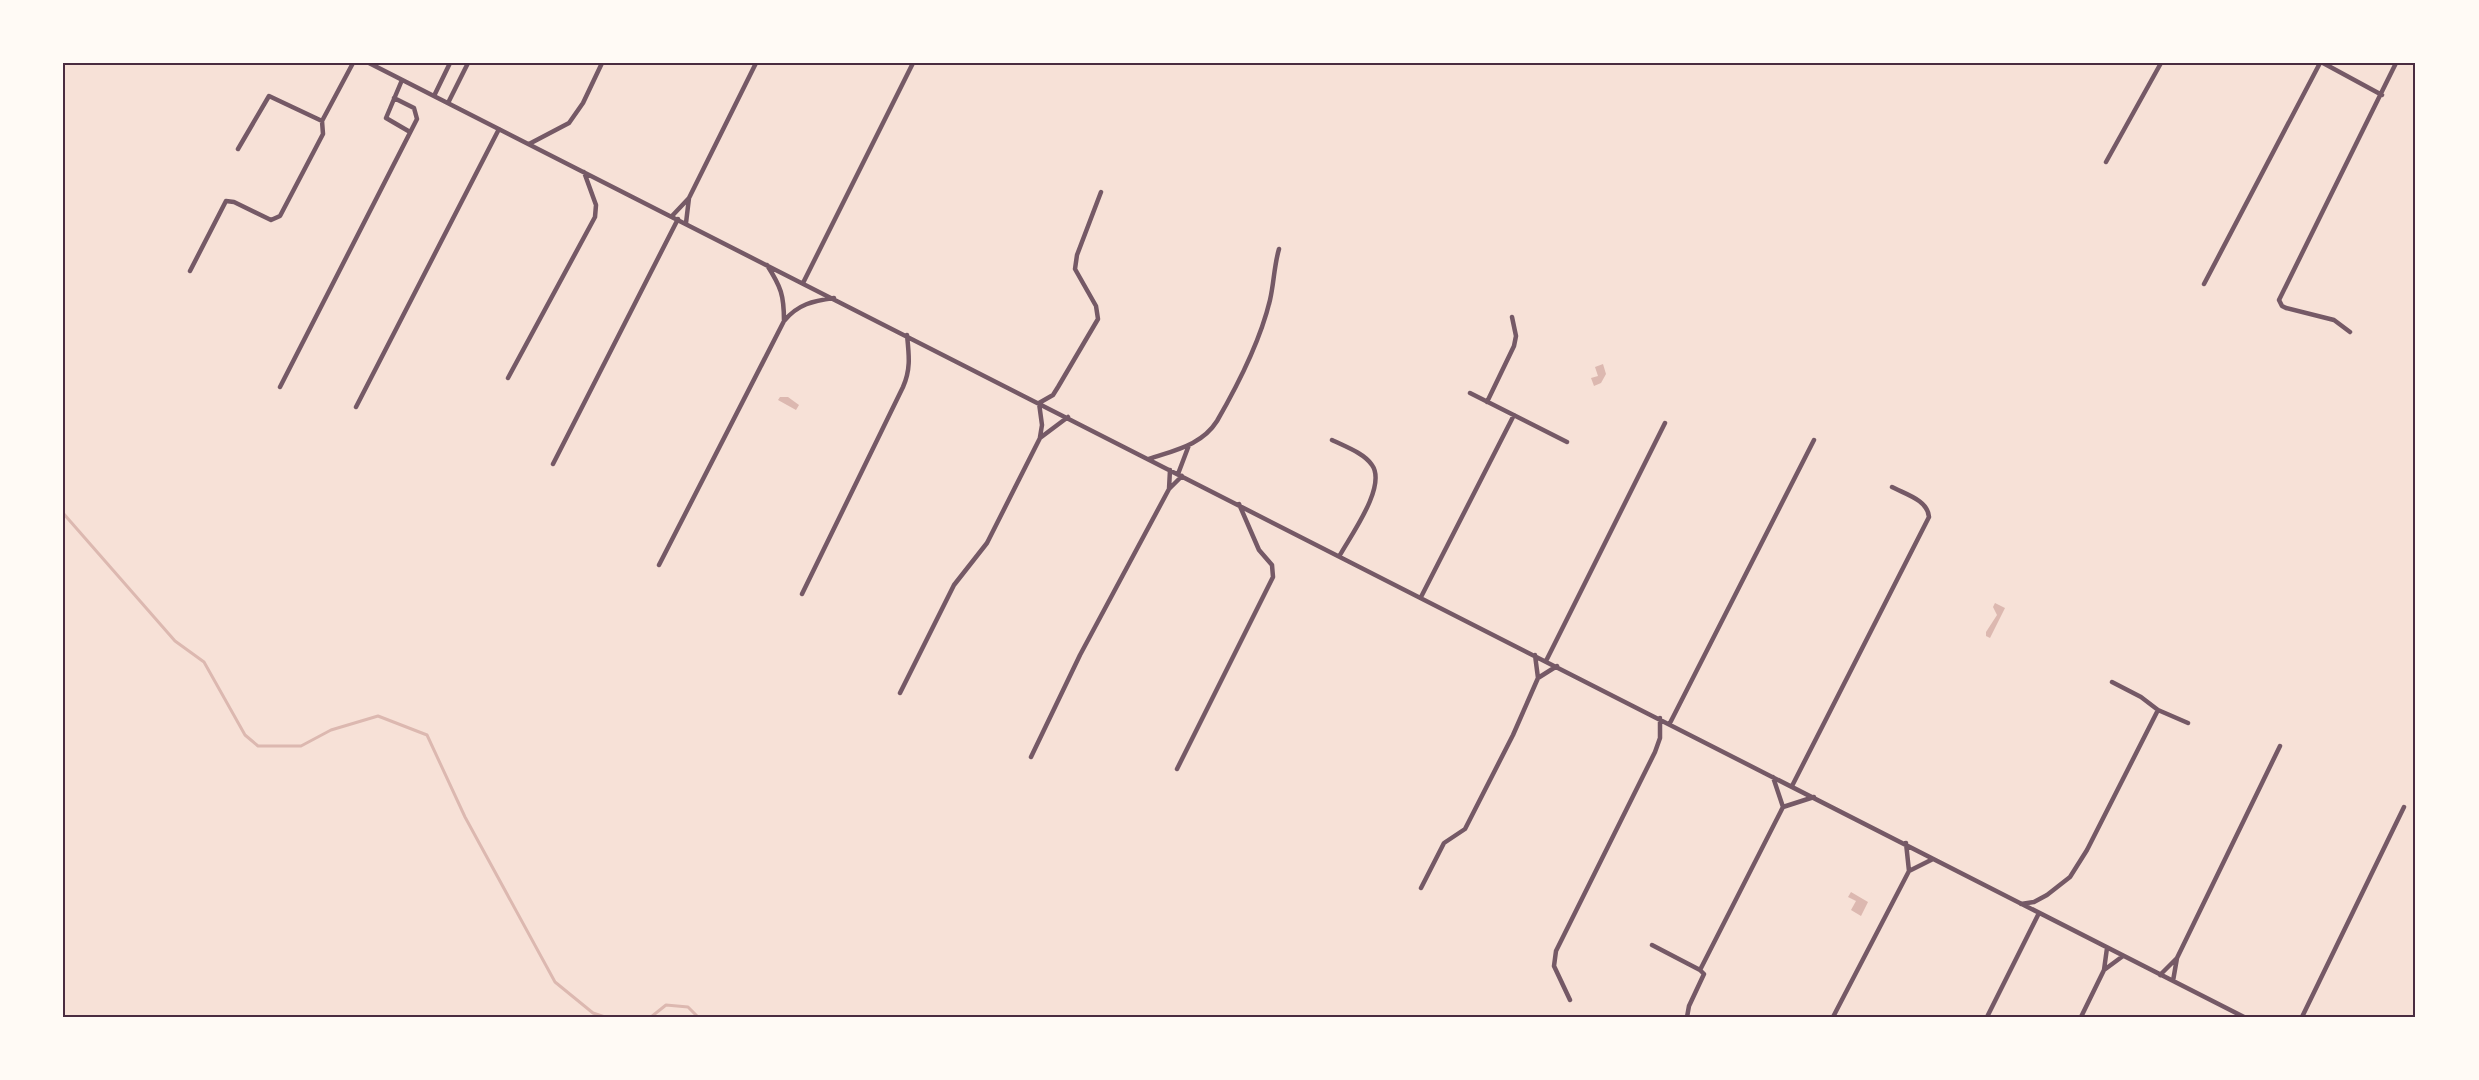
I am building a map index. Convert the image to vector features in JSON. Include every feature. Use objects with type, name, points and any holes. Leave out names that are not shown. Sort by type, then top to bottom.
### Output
[{"type":"street","points":[[322,121],[353,63]]},
{"type":"street","points":[[369,63],[1340,555],[2244,1017]]},
{"type":"street","points":[[434,96],[450,63]]},
{"type":"street","points":[[448,103],[468,63]]},
{"type":"street","points":[[529,144],[569,123],[583,103],[602,63]]},
{"type":"street","points":[[672,216],[689,198],[756,63]]},
{"type":"street","points":[[803,283],[913,63]]},
{"type":"street","points":[[2106,162],[2161,63]]},
{"type":"street","points":[[2204,284],[2321,63],[2382,95]]},
{"type":"street","points":[[2350,332],[2334,320],[2286,308],[2279,300],[2396,63]]},
{"type":"street","points":[[402,80],[387,113],[387,120],[410,132]]},
{"type":"street","points":[[190,271],[226,201],[234,202],[271,220],[277,219],[323,134],[324,126],[322,121],[269,96],[238,149]]},
{"type":"street","points":[[280,387],[417,119],[414,108],[394,98]]},
{"type":"street","points":[[356,407],[499,129]]},
{"type":"street","points":[[508,378],[595,217],[594,198],[584,172]]},
{"type":"street","points":[[1039,403],[1053,395],[1098,319],[1096,306],[1075,269],[1077,255],[1101,192]]},
{"type":"street","points":[[686,223],[689,198]]},
{"type":"street","points":[[553,464],[678,219]]},
{"type":"street","points":[[1149,459],[1190,446],[1212,428],[1256,344],[1271,297],[1279,249]]},
{"type":"street","points":[[765,264],[778,281],[783,294],[784,321]]},
{"type":"street","points":[[659,565],[784,321],[793,311],[805,304],[834,298]]},
{"type":"street","points":[[1487,402],[1514,346],[1516,336],[1512,317]]},
{"type":"street","points":[[802,594],[906,381],[910,362],[907,335]]},
{"type":"street","points":[[1470,393],[1567,442]]},
{"type":"street","points":[[900,693],[954,585],[987,543],[1040,438],[1039,403]]},
{"type":"street","points":[[1421,597],[1514,415]]},
{"type":"street","points":[[1040,438],[1068,417]]},
{"type":"street","points":[[1546,661],[1665,423]]},
{"type":"street","points":[[1332,440],[1368,460],[1376,474],[1375,490],[1340,555]]},
{"type":"street","points":[[1670,723],[1814,440]]},
{"type":"street","points":[[1031,757],[1080,655],[1169,489],[1180,475],[1190,446]]},
{"type":"street","points":[[1169,489],[1170,470]]},
{"type":"street","points":[[1792,786],[1929,517],[1929,509],[1923,503],[1892,487]]},
{"type":"street","points":[[1177,769],[1273,577],[1272,565],[1259,550],[1239,504]]},
{"type":"street","points":[[1421,888],[1444,843],[1465,829],[1513,735],[1538,678],[1535,655]]},
{"type":"street","points":[[1538,678],[1557,666]]},
{"type":"street","points":[[2112,682],[2141,697],[2158,710],[2188,723]]},
{"type":"street","points":[[2021,904],[2034,902],[2047,895],[2070,877],[2087,850],[2158,710]]},
{"type":"street","points":[[1570,1000],[1554,966],[1556,951],[1655,752],[1660,738],[1660,718]]},
{"type":"street","points":[[2173,981],[2177,958],[2280,746]]},
{"type":"street","points":[[1773,777],[1783,807]]},
{"type":"street","points":[[1700,970],[1783,807],[1814,797]]},
{"type":"street","points":[[2302,1017],[2404,807]]},
{"type":"street","points":[[1833,1017],[1909,871],[1906,843]]},
{"type":"street","points":[[1909,871],[1933,859]]},
{"type":"street","points":[[1987,1017],[2039,912]]},
{"type":"street","points":[[1652,945],[1700,970],[1703,977],[1689,1006],[1687,1017]]},
{"type":"street","points":[[2081,1017],[2104,970],[2107,948]]},
{"type":"street","points":[[2104,970],[2123,956]]},
{"type":"street","points":[[2160,975],[2177,958]]},
{"type":"shaded area","points":[[1603,364],[1606,374],[1601,383],[1594,386],[1591,378],[1598,376],[1595,367]]},
{"type":"shaded area","points":[[780,397],[788,397],[799,405],[796,410],[778,400]]},
{"type":"shaded area","points":[[1995,603],[2005,608],[1990,638],[1986,636],[1986,632],[1997,615],[1993,607]]},
{"type":"shaded area","points":[[1851,892],[1868,902],[1861,916],[1851,910],[1856,901],[1848,897]]},
{"type":"waterway","points":[[63,513],[175,641],[204,662],[245,735],[258,746],[301,746],[331,730],[378,716],[427,735],[465,817],[555,982],[593,1013],[605,1017]]},
{"type":"waterway","points":[[651,1017],[666,1005],[688,1007],[698,1017]]}]
